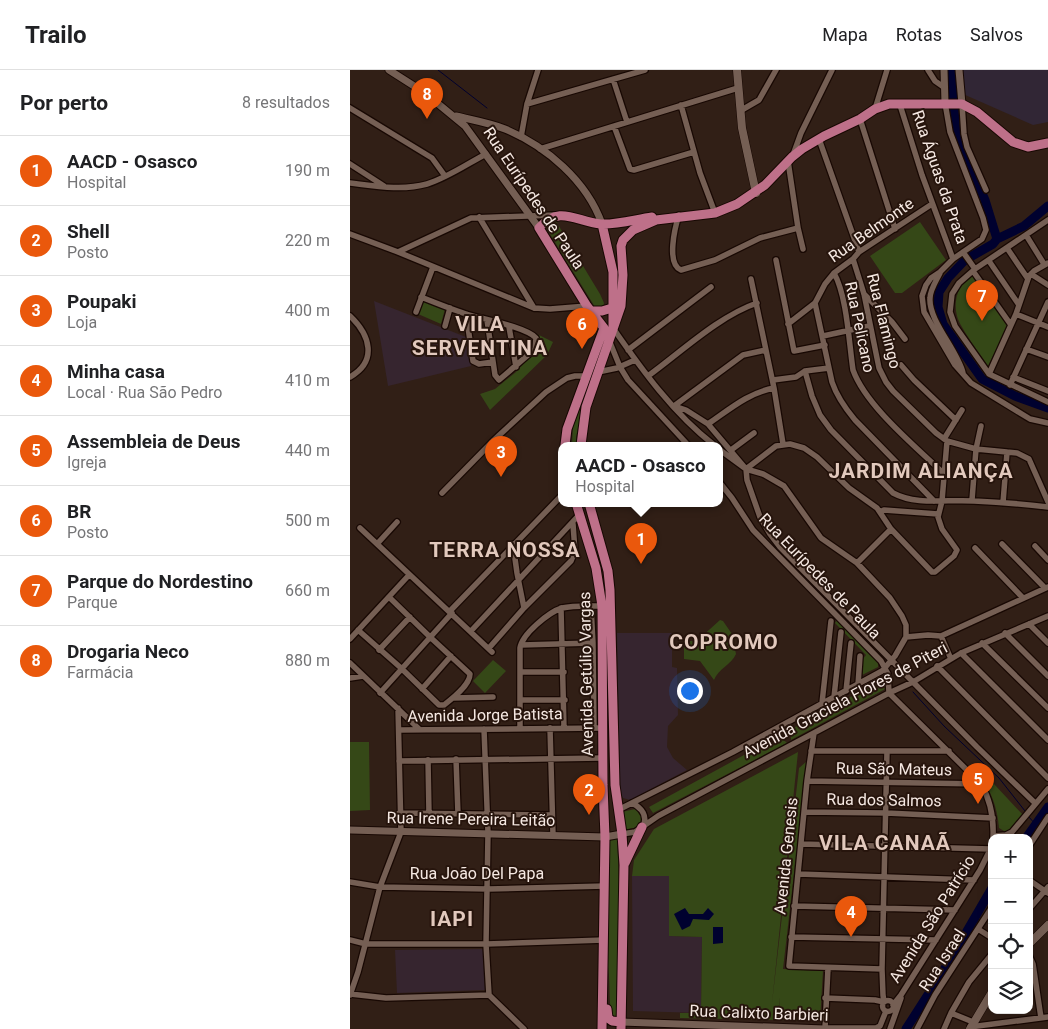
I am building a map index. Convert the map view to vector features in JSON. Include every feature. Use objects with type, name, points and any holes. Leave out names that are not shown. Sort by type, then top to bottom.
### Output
[{"type":"main road","points":[[737,70],[740,112],[746,153],[755,190]]},
{"type":"main road","points":[[539,228],[547,220],[559,215],[602,224],[714,210],[755,190],[788,161],[819,138],[860,119],[875,108],[889,104],[953,103],[977,112],[1013,142],[1028,147],[1048,143]]},
{"type":"main road","points":[[608,328],[618,317],[623,294],[620,254],[623,240],[633,230],[647,222],[678,215]]},
{"type":"main road","points":[[565,442],[567,429],[586,376],[608,328],[612,308],[614,293],[613,272],[602,224]]},
{"type":"main road","name":"Rua Eurípedes de Paula","points":[[539,228],[590,308],[608,328],[609,340]]},
{"type":"main road","points":[[590,308],[602,311],[612,308]]},
{"type":"main road","points":[[581,442],[586,407],[609,340]]},
{"type":"main road","name":"Avenida Getúlio Vargas","points":[[577,507],[596,568],[602,606],[598,728],[603,758],[605,819],[602,1029]]},
{"type":"main road","name":"Avenida Getúlio Vargas","points":[[590,507],[608,571],[610,590],[615,784],[624,865],[621,1026]]},
{"type":"main road","points":[[605,819],[618,810]]},
{"type":"main road","points":[[624,865],[642,827]]},
{"type":"main road","points":[[1033,940],[1048,925]]},
{"type":"main road","points":[[604,989],[608,1018],[621,1026]]},
{"type":"main road","points":[[971,1026],[988,998]]},
{"type":"street","name":"Rua Eurípedes de Paula","points":[[389,70],[412,84],[454,116],[472,134],[539,228]]},
{"type":"street","points":[[521,137],[527,104],[538,70]]},
{"type":"street","points":[[620,70],[622,77]]},
{"type":"street","points":[[527,104],[645,70]]},
{"type":"street","points":[[740,112],[759,100],[776,70]]},
{"type":"street","points":[[803,249],[788,161],[832,70]]},
{"type":"street","points":[[875,108],[887,70]]},
{"type":"street","points":[[928,70],[935,81],[944,88],[953,103],[967,147],[986,190]]},
{"type":"street","points":[[944,70],[944,88]]},
{"type":"street","points":[[959,70],[950,132],[986,230],[982,239],[953,259],[940,272],[931,292],[930,304],[938,326],[960,362],[963,373],[971,383],[1014,410],[1036,421],[1048,423]]},
{"type":"street","points":[[613,79],[626,122]]},
{"type":"street","points":[[540,149],[738,88]]},
{"type":"street","points":[[681,105],[694,152],[714,210]]},
{"type":"street","name":"Rua Águas da Prata","points":[[900,105],[932,204],[953,259]]},
{"type":"street","points":[[350,108],[432,158],[445,176]]},
{"type":"street","points":[[454,116],[497,126],[521,137],[540,149],[567,171],[587,193],[596,208],[602,224]]},
{"type":"street","points":[[860,119],[895,230]]},
{"type":"street","points":[[472,134],[476,128],[485,124]]},
{"type":"street","points":[[614,126],[629,168],[634,170],[694,152]]},
{"type":"street","points":[[819,138],[859,252]]},
{"type":"street","points":[[350,183],[385,187],[416,186],[445,176],[486,154]]},
{"type":"street","points":[[350,164],[385,187]]},
{"type":"street","name":"Rua Belmonte","points":[[788,324],[815,303],[825,284],[834,273],[853,259],[859,252],[932,204]]},
{"type":"street","points":[[398,252],[461,222],[479,217],[559,215]]},
{"type":"street","points":[[678,215],[672,240],[675,264],[677,269],[681,270],[715,260],[760,238],[798,228]]},
{"type":"street","points":[[479,217],[534,308]]},
{"type":"street","points":[[1047,224],[1026,235],[974,270],[959,283],[952,294],[950,312],[955,326],[988,374],[1048,402]]},
{"type":"street","points":[[350,234],[534,308],[590,308]]},
{"type":"street","points":[[988,374],[1016,314],[1030,276],[1046,264],[1026,235]]},
{"type":"street","points":[[1007,248],[1030,276],[1048,285]]},
{"type":"street","points":[[963,252],[1010,326]]},
{"type":"street","name":"Rua Flamingo","points":[[853,259],[864,294],[879,368],[886,382],[905,403],[946,440],[976,448],[1021,454],[1029,459],[1048,502]]},
{"type":"street","points":[[776,260],[794,351],[825,345]]},
{"type":"street","points":[[989,261],[1019,305]]},
{"type":"street","points":[[416,312],[433,267]]},
{"type":"street","name":"Rua Pelicano","points":[[834,273],[843,304],[853,370],[864,392],[943,473]]},
{"type":"street","points":[[751,279],[773,380],[784,444]]},
{"type":"street","points":[[628,350],[711,287]]},
{"type":"street","points":[[864,294],[892,322],[904,339]]},
{"type":"street","points":[[421,297],[466,314],[509,326],[532,334],[536,338],[535,349],[502,380],[496,379],[487,320]]},
{"type":"street","points":[[1010,385],[1048,302]]},
{"type":"street","points":[[648,376],[725,319],[757,303]]},
{"type":"street","points":[[815,303],[836,394],[843,406],[934,501]]},
{"type":"street","points":[[445,326],[450,308]]},
{"type":"street","points":[[466,314],[473,362],[480,364],[493,362]]},
{"type":"street","points":[[1016,314],[1048,327]]},
{"type":"street","points":[[350,316],[365,333],[369,346],[365,362],[350,377]]},
{"type":"street","points":[[509,326],[516,367]]},
{"type":"street","points":[[823,336],[869,326]]},
{"type":"street","points":[[608,328],[698,433],[710,442]]},
{"type":"street","name":"Rua Eurípedes de Paula","points":[[609,340],[620,367],[628,380],[685,442]]},
{"type":"street","points":[[1026,349],[1048,357]]},
{"type":"street","points":[[674,406],[743,355],[766,350]]},
{"type":"street","points":[[598,372],[620,367],[635,360]]},
{"type":"street","points":[[901,365],[956,420]]},
{"type":"street","points":[[773,380],[796,377],[805,371],[829,368]]},
{"type":"street","points":[[610,370],[628,380]]},
{"type":"street","points":[[805,371],[820,415],[830,430],[893,492],[901,497],[913,500],[972,500],[1048,507]]},
{"type":"street","points":[[442,493],[494,440],[546,392],[567,378],[586,376]]},
{"type":"street","points":[[1013,377],[1048,391]]},
{"type":"street","points":[[708,424],[746,397],[756,392],[774,388]]},
{"type":"street","points":[[674,406],[696,415],[708,424],[746,469],[747,480],[753,499],[764,525],[775,542],[977,747],[1035,803]]},
{"type":"street","points":[[746,469],[776,446],[784,444],[797,445],[811,451],[849,488],[880,512],[891,529],[932,572],[938,571],[957,553],[957,550],[942,529],[938,514],[942,501],[946,440],[962,410]]},
{"type":"street","points":[[972,500],[976,448],[981,426]]},
{"type":"street","points":[[731,450],[754,433]]},
{"type":"street","points":[[723,452],[746,469],[763,474],[784,486],[821,538],[857,562],[890,598],[906,625],[906,637],[941,636],[1046,588],[1002,544]]},
{"type":"street","points":[[1003,503],[1007,452]]},
{"type":"street","name":"Rua Eurípedes de Paula","points":[[723,487],[750,526],[766,544],[864,643],[886,668]]},
{"type":"street","points":[[380,693],[513,544],[558,499]]},
{"type":"street","points":[[880,512],[884,510],[938,514]]},
{"type":"street","points":[[471,631],[580,515]]},
{"type":"street","points":[[377,544],[398,522]]},
{"type":"street","points":[[360,528],[491,650],[524,608],[571,561],[575,551],[572,524]]},
{"type":"street","points":[[857,562],[891,529]]},
{"type":"street","points":[[513,544],[524,608]]},
{"type":"street","points":[[760,550],[766,544]]},
{"type":"street","points":[[1034,546],[1048,560]]},
{"type":"street","points":[[974,548],[1023,598]]},
{"type":"street","points":[[350,639],[410,575]]},
{"type":"street","points":[[358,630],[402,668],[439,705],[444,705],[453,698],[471,676],[389,597]]},
{"type":"street","name":"Avenida Getúlio Vargas","points":[[591,606],[598,728]]},
{"type":"street","points":[[520,728],[521,645],[527,634],[553,612],[561,608],[602,606]]},
{"type":"street","points":[[561,608],[564,644],[564,728]]},
{"type":"street","name":"Avenida Graciela Flores de Piteri","points":[[622,834],[635,832],[658,816],[913,682],[961,653],[1048,616]]},
{"type":"street","points":[[379,650],[410,617]]},
{"type":"street","points":[[822,703],[831,621]]},
{"type":"street","points":[[1029,624],[1048,643]]},
{"type":"street","points":[[834,697],[841,632]]},
{"type":"street","points":[[1005,633],[1048,676]]},
{"type":"street","points":[[941,636],[950,659]]},
{"type":"street","name":"Avenida Graciela Flores de Piteri","points":[[618,810],[733,752],[886,668],[906,637]]},
{"type":"street","points":[[521,645],[593,643]]},
{"type":"street","points":[[846,690],[851,643]]},
{"type":"street","points":[[982,643],[1048,708]]},
{"type":"street","points":[[961,653],[1048,740]]},
{"type":"street","points":[[422,688],[451,656]]},
{"type":"street","points":[[858,684],[860,656]]},
{"type":"street","points":[[350,663],[419,729]]},
{"type":"street","points":[[937,666],[1048,778]]},
{"type":"street","points":[[886,668],[890,693],[981,784],[986,793],[993,818],[993,834]]},
{"type":"street","points":[[350,677],[357,670]]},
{"type":"street","points":[[520,672],[564,672]]},
{"type":"street","points":[[350,677],[363,676]]},
{"type":"street","points":[[453,698],[493,697]]},
{"type":"street","points":[[520,700],[565,700]]},
{"type":"street","points":[[398,708],[399,814],[401,832],[380,887],[366,944],[350,994],[386,998],[489,995]]},
{"type":"street","points":[[550,728],[553,835]]},
{"type":"street","name":"Avenida Jorge Batista","points":[[399,730],[598,728]]},
{"type":"street","points":[[484,729],[488,833],[486,944],[489,995],[521,1028]]},
{"type":"street","name":"Avenida Genesis","points":[[814,733],[807,781],[789,966],[828,968]]},
{"type":"street","points":[[801,740],[811,750],[948,751]]},
{"type":"street","points":[[826,998],[884,1002],[889,1001],[893,1004],[892,1010],[886,1011],[882,1008],[884,1002],[882,995],[882,969],[887,751]]},
{"type":"street","points":[[399,761],[603,758]]},
{"type":"street","points":[[456,759],[458,814]]},
{"type":"street","points":[[428,760],[429,814]]},
{"type":"street","name":"Rua São Mateus","points":[[807,781],[981,784]]},
{"type":"street","points":[[1008,834],[1012,832],[1048,789]]},
{"type":"street","points":[[632,803],[641,808],[645,817],[642,827]]},
{"type":"street","name":"Rua dos Salmos","points":[[804,812],[886,813],[993,818]]},
{"type":"street","points":[[399,814],[552,815]]},
{"type":"street","name":"Avenida Graciela Flores de Piteri","points":[[645,817],[652,818],[658,816]]},
{"type":"street","points":[[1033,840],[1048,817]]},
{"type":"street","name":"Rua Irene Pereira Leitão","points":[[350,830],[605,836],[622,834]]},
{"type":"street","points":[[801,844],[988,848]]},
{"type":"street","name":"Avenida São Patrício","points":[[893,1004],[901,996],[974,880],[988,854]]},
{"type":"street","points":[[798,874],[974,880]]},
{"type":"street","name":"Rua João Del Papa","points":[[350,882],[380,887],[488,889],[605,886]]},
{"type":"street","points":[[1033,882],[1047,890],[1033,905]]},
{"type":"street","points":[[794,906],[955,910]]},
{"type":"street","name":"Rua Israel","points":[[918,1029],[935,994],[988,913]]},
{"type":"street","points":[[978,929],[988,935]]},
{"type":"street","points":[[791,937],[936,940]]},
{"type":"street","points":[[350,940],[366,944],[486,944],[604,940]]},
{"type":"street","points":[[944,1029],[969,982],[988,959]]},
{"type":"street","points":[[1033,964],[1041,1018]]},
{"type":"street","points":[[825,1029],[828,968],[882,969]]},
{"type":"street","points":[[890,1029],[901,996]]},
{"type":"street","name":"Rua Calixto Barbieri","points":[[621,1026],[876,1028],[880,1026],[886,1011]]},
{"type":"street","points":[[951,1013],[971,1026],[1048,1017]]},
{"type":"shaded area","points":[[961,70],[1048,70],[1048,122],[1033,125],[963,94]]},
{"type":"shaded area","points":[[374,301],[466,337],[471,366],[388,386]]},
{"type":"shaded area","points":[[617,633],[672,633],[672,667],[677,668],[678,715],[668,726],[667,747],[673,758],[687,770],[630,800],[623,798],[620,792]]},
{"type":"shaded area","points":[[632,876],[669,876],[669,936],[702,937],[701,1013],[633,1011]]},
{"type":"shaded area","points":[[483,949],[485,990],[397,993],[395,950]]},
{"type":"green space","points":[[554,218],[600,294],[604,303],[603,308],[595,307],[545,226]]},
{"type":"green space","points":[[920,222],[946,260],[902,293],[895,293],[870,256]]},
{"type":"green space","points":[[973,275],[1008,326],[988,366],[962,327],[956,310],[956,299],[960,288]]},
{"type":"green space","points":[[423,300],[445,309],[441,324],[418,314]]},
{"type":"green space","points":[[537,334],[553,342],[547,355],[490,410],[480,394],[495,389],[516,372],[538,348]]},
{"type":"green space","points":[[578,410],[582,411],[577,442],[572,442],[573,425]]},
{"type":"green space","points":[[720,620],[723,621],[732,634],[736,654],[714,680],[700,661],[684,659],[684,642],[696,641]]},
{"type":"green space","points":[[837,620],[878,663],[878,667],[860,676],[862,660],[866,655],[835,623]]},
{"type":"green space","points":[[493,660],[506,671],[485,693],[473,681]]},
{"type":"green space","points":[[883,679],[885,689],[791,740],[791,733],[784,733]]},
{"type":"green space","points":[[783,734],[782,738],[787,743],[653,813],[649,807]]},
{"type":"green space","points":[[350,742],[369,742],[370,810],[350,811]]},
{"type":"green space","points":[[798,752],[772,1003],[799,768],[807,761],[783,969],[823,971],[820,1021],[778,1020],[780,997],[777,1020],[680,1018],[680,1013],[701,1013],[702,937],[669,936],[669,876],[632,876],[634,860],[654,829]]},
{"type":"green space","points":[[981,770],[1023,815],[1010,831],[1004,831],[999,828],[995,806],[979,773]]},
{"type":"green space","points":[[639,810],[644,821],[638,827],[625,830],[622,812]]},
{"type":"green space","points":[[617,838],[619,881],[616,1020],[612,1018],[607,961],[609,839]]},
{"type":"water","points":[[685,908],[689,914],[703,914],[708,908],[714,914],[709,920],[693,919],[690,926],[682,930],[674,914]]},
{"type":"water","points":[[713,927],[723,927],[723,943],[713,944]]},
{"type":"waterway","points":[[438,70],[487,108]]},
{"type":"waterway","points":[[951,70],[956,135],[985,200],[997,239]]},
{"type":"waterway","points":[[1048,206],[1024,226],[997,239],[993,244],[965,260],[948,278],[939,292],[938,307],[943,324],[982,379],[1015,396],[1048,408]]},
{"type":"waterway","points":[[913,692],[944,726],[999,778],[1025,811]]},
{"type":"waterway","points":[[1029,834],[1048,807]]},
{"type":"waterway","points":[[1029,817],[1035,824]]},
{"type":"waterway","points":[[906,1029],[949,962],[988,895]]},
{"type":"place","name":"Drogaria Neco","points":[[427,119]]},
{"type":"place","name":"Parque do Nordestino","points":[[982,321]]},
{"type":"place","name":"BR","points":[[582,349]]},
{"type":"place","name":"Poupaki","points":[[501,477]]},
{"type":"place","name":"AACD - Osasco","points":[[641,564]]},
{"type":"place","name":"Assembleia de Deus","points":[[978,804]]},
{"type":"place","name":"Shell","points":[[589,815]]},
{"type":"place","name":"Minha casa","points":[[851,937]]},
{"type":"district","name":"VILA SERVENTINA","points":[[480,336]]},
{"type":"district","name":"JARDIM ALIANÇA","points":[[921,471]]},
{"type":"district","name":"TERRA NOSSA","points":[[505,550]]},
{"type":"district","name":"COPROMO","points":[[724,642]]},
{"type":"district","name":"VILA CANAÃ","points":[[885,843]]},
{"type":"district","name":"IAPI","points":[[452,919]]}]
